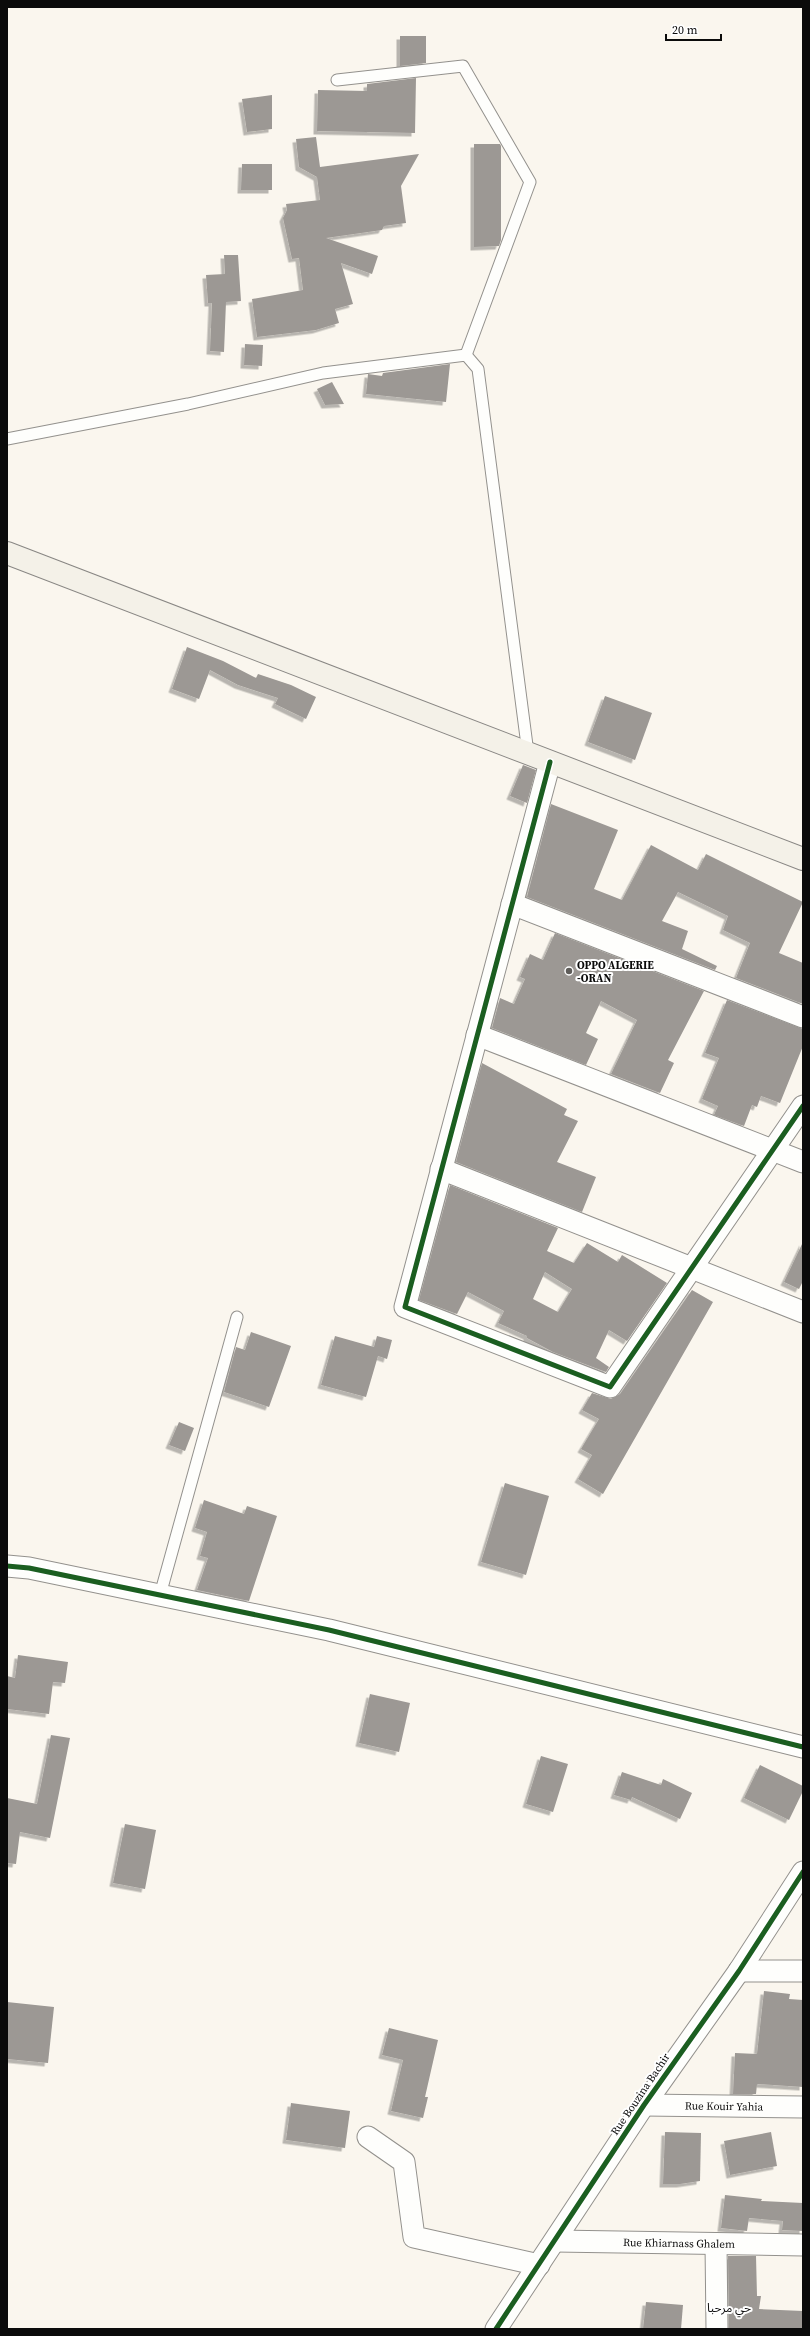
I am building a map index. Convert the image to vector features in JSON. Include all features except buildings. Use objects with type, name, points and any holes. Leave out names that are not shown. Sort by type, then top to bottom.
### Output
[{"type":"main road","points":[[7,553],[803,859]]},
{"type":"street","points":[[550,762],[405,1307],[610,1387],[803,1106]]},
{"type":"street","points":[[512,904],[803,1017]]},
{"type":"street","points":[[477,1035],[803,1162]]},
{"type":"street","points":[[441,1169],[691,1268],[802,1307]]},
{"type":"street","points":[[7,1566],[29,1568],[329,1630],[803,1747]]},
{"type":"street","name":"Rue Bouzina Bachir","points":[[496,2329],[644,2105],[739,1971],[803,1872]]},
{"type":"street","points":[[739,1971],[803,1971]]},
{"type":"street","name":"Rue Kouir Yahia","points":[[644,2105],[803,2107]]},
{"type":"street","points":[[368,2137],[404,2162],[414,2237],[539,2265]]},
{"type":"street","name":"Rue Khiarnass Ghalem","points":[[555,2241],[803,2245]]},
{"type":"street","points":[[716,2244],[717,2329]]},
{"type":"lane","points":[[337,80],[463,66],[530,182],[527,195],[466,354]]},
{"type":"lane","points":[[7,438],[188,404],[324,373],[466,354]]},
{"type":"lane","points":[[466,354],[478,369],[528,753]]},
{"type":"lane","points":[[160,1595],[237,1317]]},
{"type":"cycle path","points":[[550,762],[405,1307],[610,1387],[803,1106]]},
{"type":"cycle path","points":[[7,1566],[29,1568],[329,1630],[803,1747]]},
{"type":"cycle path","points":[[496,2329],[644,2105],[739,1971],[803,1872]]},
{"type":"place","name":"OPPO ALGERIE -ORAN","points":[[569,971]]},
{"type":"district","name":"حي مرحبا","points":[[729,2308]]}]
